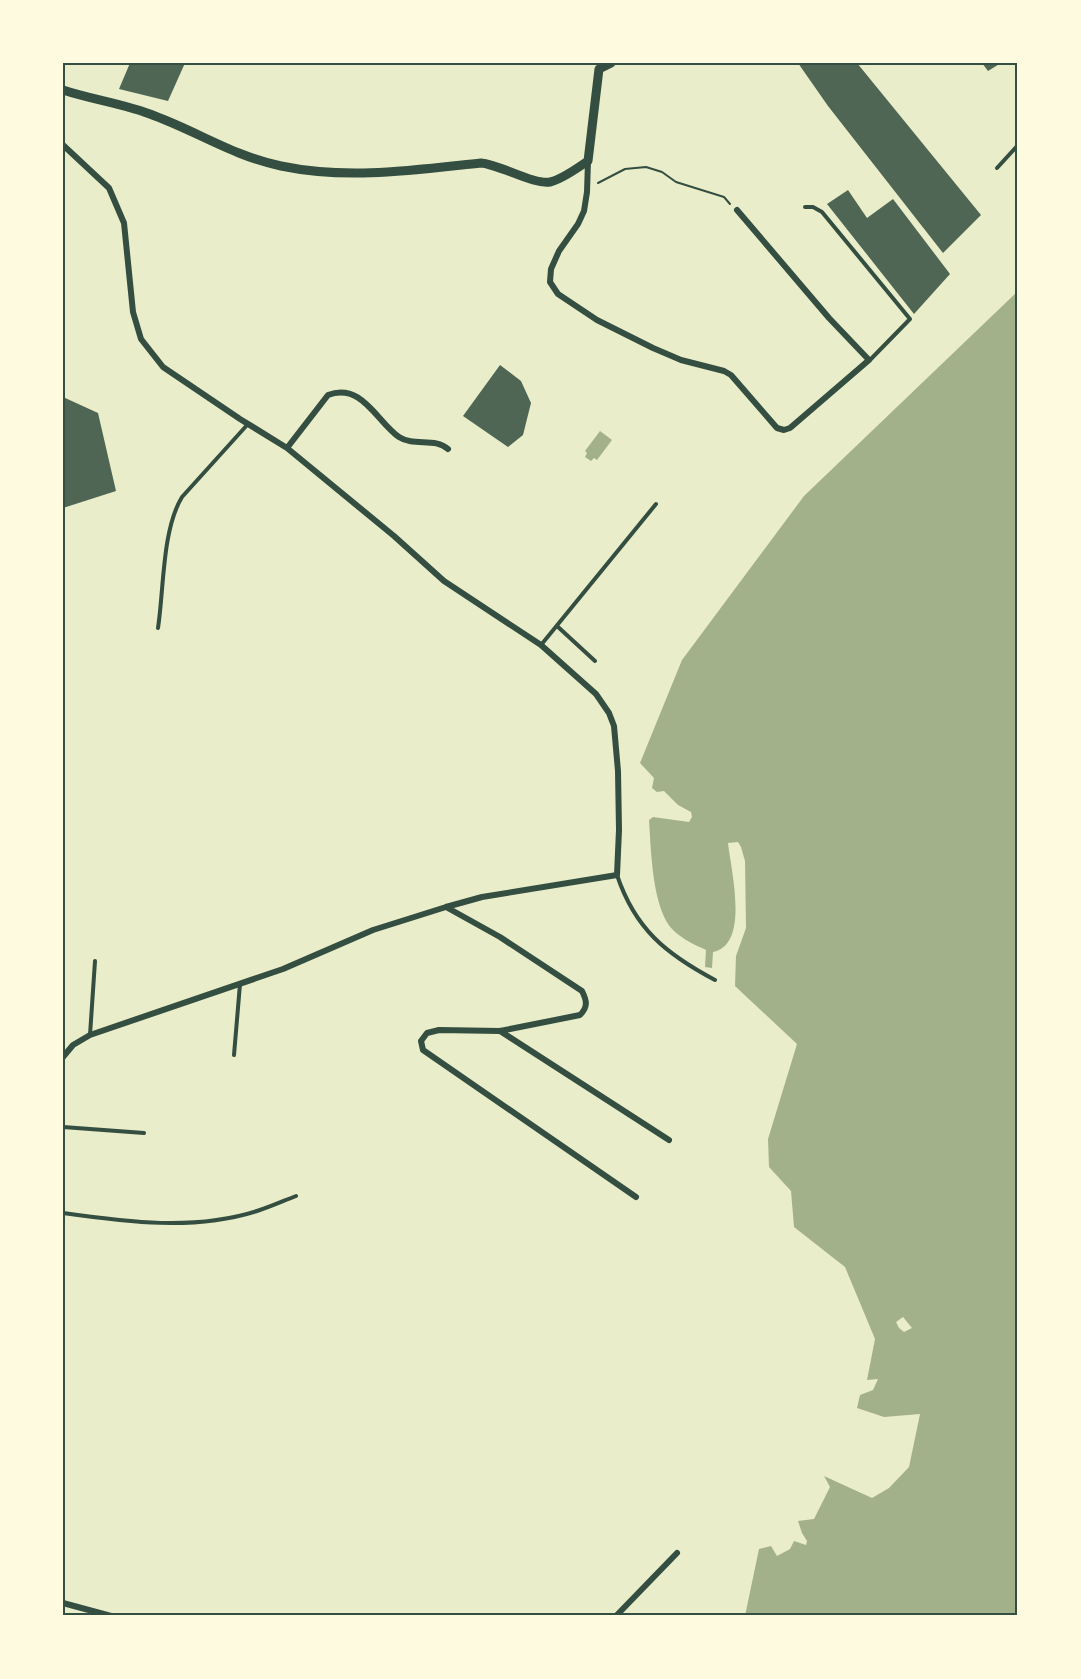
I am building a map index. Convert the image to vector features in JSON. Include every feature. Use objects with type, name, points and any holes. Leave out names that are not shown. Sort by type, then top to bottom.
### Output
[{"type":"street","points":[[611,63],[599,66],[584,211],[578,224],[559,251],[551,269],[550,282],[558,294],[597,320],[671,356],[731,375],[777,428],[784,430],[790,428],[869,360],[829,318],[737,210]]},
{"type":"street","points":[[63,90],[154,115],[250,159],[314,171],[386,174],[481,163],[492,164],[539,181],[549,182],[588,161]]},
{"type":"street","points":[[63,145],[109,188],[124,223],[133,312],[141,339],[163,367],[287,448],[394,536],[444,581],[541,645],[596,694],[609,713],[614,726],[618,795],[617,875],[482,897],[373,930],[283,969],[90,1035],[73,1045],[63,1058]]},
{"type":"street","points":[[287,448],[328,395],[338,391],[348,393],[372,408],[398,436],[443,444],[448,449]]},
{"type":"street","points":[[446,907],[500,936],[582,991],[587,999],[586,1009],[580,1015],[500,1031],[440,1030],[428,1033],[421,1041],[423,1050],[636,1197]]},
{"type":"street","points":[[500,1031],[669,1140]]},
{"type":"street","points":[[616,1616],[676,1554]]},
{"type":"street","points":[[63,1603],[111,1616]]},
{"type":"lane","points":[[997,168],[1018,145]]},
{"type":"lane","points":[[805,207],[819,209],[822,212],[910,319],[869,360]]},
{"type":"lane","points":[[158,628],[168,531],[173,511],[182,497],[248,424]]},
{"type":"lane","points":[[541,645],[656,504]]},
{"type":"lane","points":[[557,626],[595,662]]},
{"type":"lane","points":[[617,875],[625,899],[639,922],[661,945],[715,980]]},
{"type":"lane","points":[[90,1035],[95,961]]},
{"type":"lane","points":[[234,1054],[240,984]]},
{"type":"lane","points":[[63,1127],[144,1133]]},
{"type":"lane","points":[[63,1213],[124,1222],[202,1222],[256,1212],[296,1196]]},
{"type":"path","points":[[588,188],[626,169],[646,167],[662,172],[676,182],[723,197],[737,210]]},
{"type":"shaded area","points":[[1018,291],[1018,1616],[745,1616],[759,1549],[771,1546],[777,1556],[790,1549],[794,1541],[806,1545],[807,1541],[798,1521],[814,1519],[830,1487],[824,1476],[872,1498],[889,1488],[909,1467],[920,1414],[884,1417],[857,1408],[860,1395],[873,1390],[878,1379],[867,1380],[875,1339],[845,1267],[794,1227],[791,1191],[769,1167],[768,1139],[797,1044],[735,986],[736,956],[746,928],[745,861],[741,847],[738,842],[728,843],[736,905],[735,922],[731,936],[724,946],[713,952],[712,968],[705,967],[706,950],[682,937],[667,922],[661,909],[654,879],[649,820],[653,817],[689,822],[692,817],[691,812],[678,805],[664,791],[657,792],[652,788],[654,778],[640,763],[682,660],[804,496]],"holes":[[[903,1317],[912,1328],[904,1332],[896,1322]]]},
{"type":"shaded area","points":[[600,431],[612,440],[597,460],[594,458],[591,461],[585,457],[587,453],[585,451]]},
{"type":"building","points":[[130,63],[185,63],[168,101],[119,89]]},
{"type":"building","points":[[798,63],[857,63],[981,215],[943,253],[828,106]]},
{"type":"building","points":[[982,63],[1001,63],[988,71]]},
{"type":"building","points":[[848,190],[867,218],[893,199],[950,274],[914,314],[827,204]]},
{"type":"building","points":[[500,365],[521,381],[531,403],[523,435],[508,447],[463,416]]},
{"type":"building","points":[[63,397],[98,413],[116,491],[63,508]]}]
